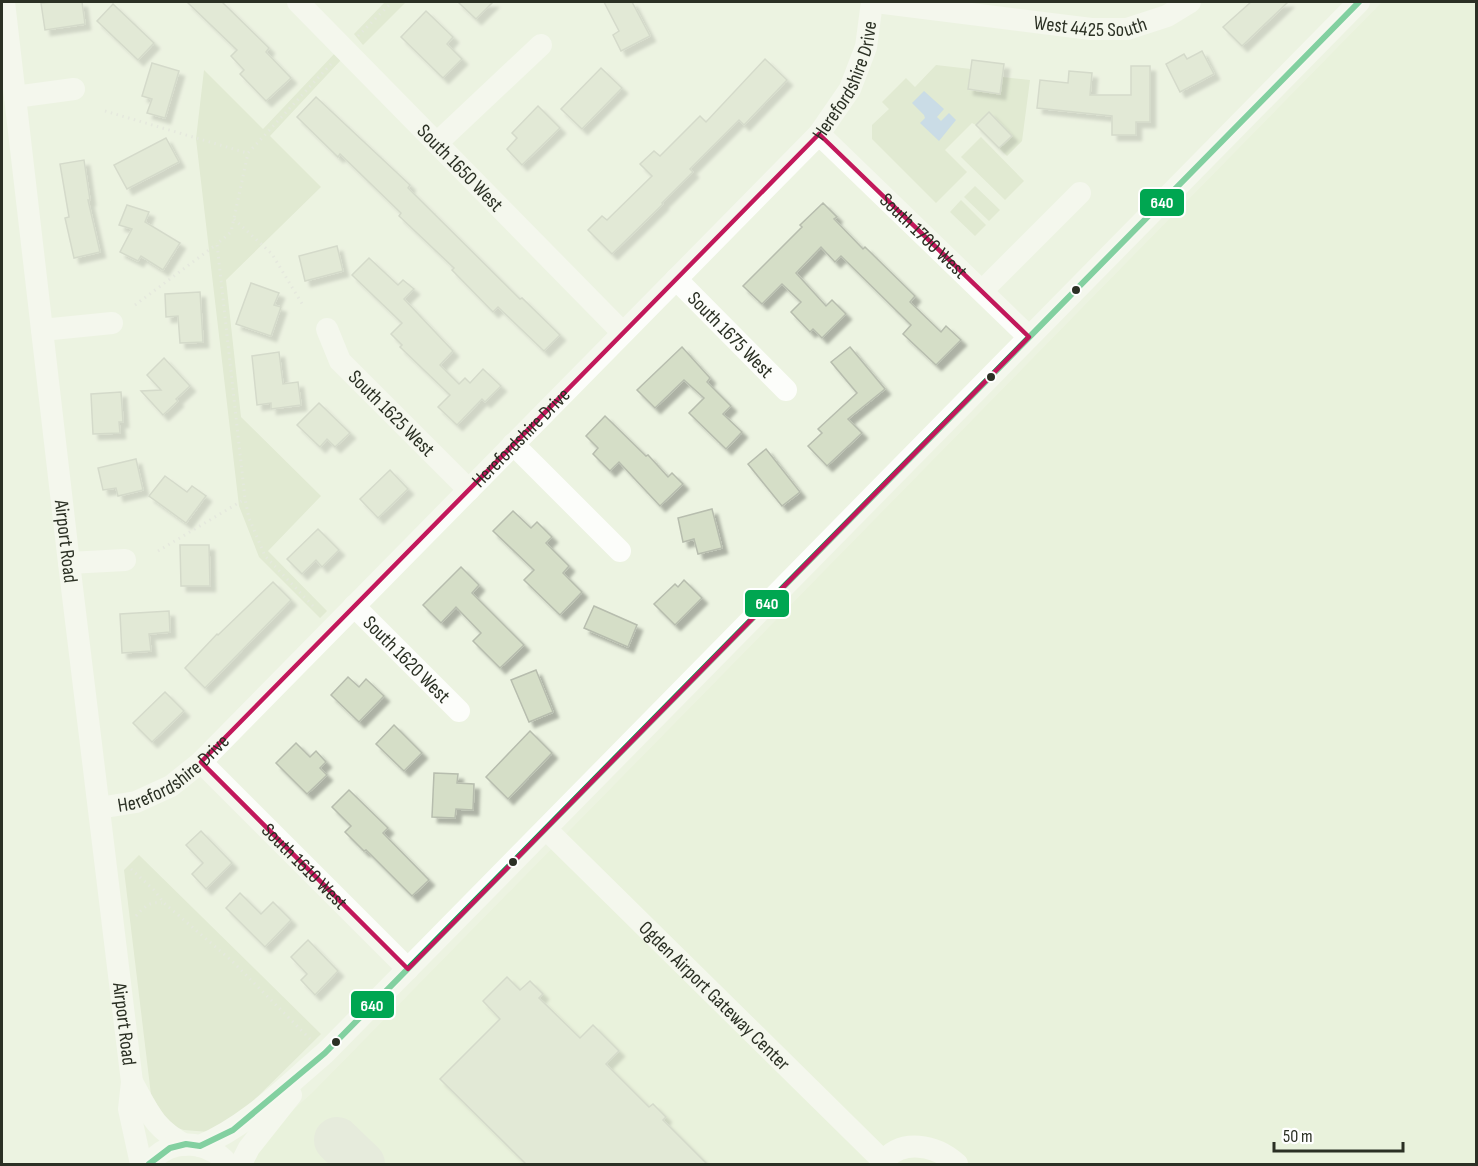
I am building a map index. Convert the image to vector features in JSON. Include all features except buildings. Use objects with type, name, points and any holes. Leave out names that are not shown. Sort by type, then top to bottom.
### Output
[{"type":"street","name":"Airport Road","points":[[4,2],[132,1082],[129,1109],[141,1164]]},
{"type":"street","name":"South 1650 West","points":[[298,2],[438,142],[623,333]]},
{"type":"street","name":"West 4425 South","points":[[874,2],[1091,29],[1127,29],[1167,16],[1190,2]]},
{"type":"street","name":"Herefordshire Drive","points":[[99,808],[136,802],[171,786],[201,762],[819,134],[850,89],[867,47],[874,2]]},
{"type":"street","points":[[149,1164],[165,1150],[218,1138],[239,1126],[317,1046],[408,969],[1359,2]]},
{"type":"street","points":[[438,142],[541,45]]},
{"type":"street","points":[[15,97],[74,89]]},
{"type":"street","name":"South 1700 West","points":[[819,134],[1029,337]]},
{"type":"street","points":[[982,291],[1080,193]]},
{"type":"street","name":"South 1675 West","points":[[676,279],[786,390]]},
{"type":"street","points":[[42,330],[112,323]]},
{"type":"street","name":"South 1625 West","points":[[327,329],[340,361],[469,490]]},
{"type":"street","points":[[513,444],[620,551]]},
{"type":"street","points":[[69,563],[125,560]]},
{"type":"street","name":"South 1620 West","points":[[354,606],[459,711]]},
{"type":"street","name":"South 1610 West","points":[[201,762],[408,969]]},
{"type":"street","name":"Ogden Airport Gateway Center","points":[[546,830],[882,1163],[898,1151],[915,1146],[930,1148],[946,1154],[957,1164]]},
{"type":"street","points":[[241,1164],[249,1148],[317,1046]]},
{"type":"street","name":"Airport Road","points":[[132,1082],[153,1120],[162,1130],[192,1145],[213,1151],[228,1164]]},
{"type":"path","points":[[358,36],[392,2]]},
{"type":"path","points":[[135,305],[231,232],[248,153],[337,58]]},
{"type":"path","points":[[105,111],[248,153]]},
{"type":"path","points":[[234,219],[272,254],[304,308]]},
{"type":"path","points":[[217,244],[249,518],[265,556],[313,606]]},
{"type":"path","points":[[158,550],[245,499]]},
{"type":"path","points":[[131,869],[154,890],[164,903],[232,961],[317,1046]]},
{"type":"path","points":[[136,916],[145,906],[155,902],[164,903]]},
{"type":"highlighted area","points":[[819,134],[1029,337],[408,969],[201,762]]},
{"type":"shaded area","points":[[385,2],[406,2],[363,45],[354,34]]},
{"type":"shaded area","points":[[1382,2],[1476,2],[1476,1164],[251,1164],[254,1154],[294,1109]]},
{"type":"shaded area","points":[[335,53],[341,60],[270,136],[321,187],[226,280],[241,417],[321,496],[268,551],[327,611],[320,618],[259,557],[239,506],[196,139],[204,70],[263,129]]},
{"type":"shaded area","points":[[936,65],[971,69],[968,90],[999,94],[1002,77],[1030,80],[1022,141],[1007,156],[999,148],[1012,136],[989,113],[976,125],[972,123],[945,150],[967,172],[936,203],[872,139],[872,125],[889,109],[882,102],[906,78],[915,87]]},
{"type":"shaded area","points":[[981,137],[1024,181],[1005,200],[961,157]]},
{"type":"shaded area","points":[[975,186],[1000,210],[989,221],[964,197]]},
{"type":"shaded area","points":[[961,200],[986,225],[975,236],[950,212]]},
{"type":"shaded area","points":[[139,855],[321,1034],[234,1120],[209,1132],[174,1127],[152,1103],[124,870]]},
{"type":"water","points":[[924,91],[944,109],[937,117],[941,121],[949,113],[956,120],[939,141],[920,123],[925,118],[924,115],[912,103]]},
{"type":"taxiway","points":[[337,1140],[362,1164]]},
{"type":"transit line","name":"640","points":[[149,1164],[170,1148],[186,1144],[200,1146],[233,1130],[325,1053],[1359,2]]}]
